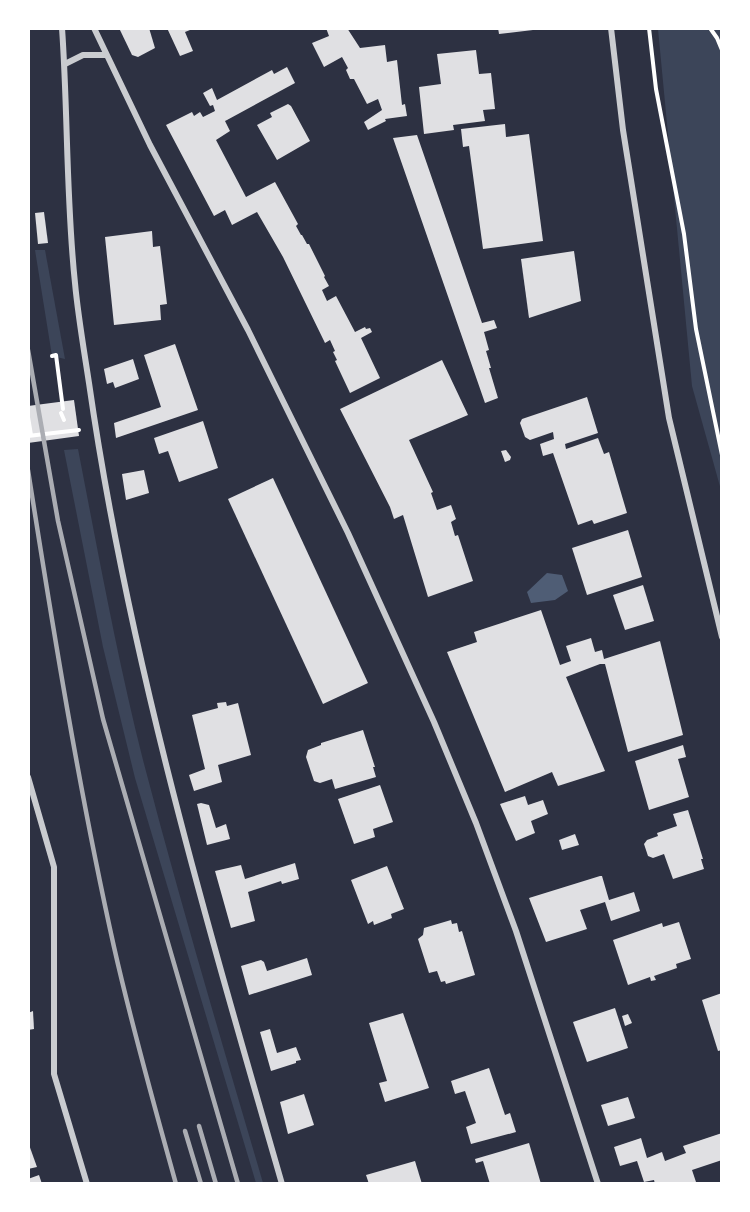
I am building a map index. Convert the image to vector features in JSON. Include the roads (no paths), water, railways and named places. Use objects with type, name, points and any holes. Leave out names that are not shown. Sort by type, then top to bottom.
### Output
[{"type":"street","points":[[62,28],[75,283],[97,441],[125,593],[148,693],[205,910],[282,1184]]},
{"type":"street","points":[[93,28],[248,330],[338,512],[434,722],[476,823],[516,931],[598,1184]]},
{"type":"street","points":[[611,28],[626,151],[669,418],[722,637]]},
{"type":"street","points":[[65,64],[83,55],[106,55]]},
{"type":"street","points":[[28,777],[54,867],[54,1074],[87,1184]]},
{"type":"railway","points":[[28,350],[58,521],[103,719],[238,1184]]},
{"type":"railway","points":[[28,470],[67,709],[101,888],[128,1007],[176,1184]]},
{"type":"railway","points":[[199,1126],[216,1184]]},
{"type":"railway","points":[[185,1131],[201,1184]]}]
